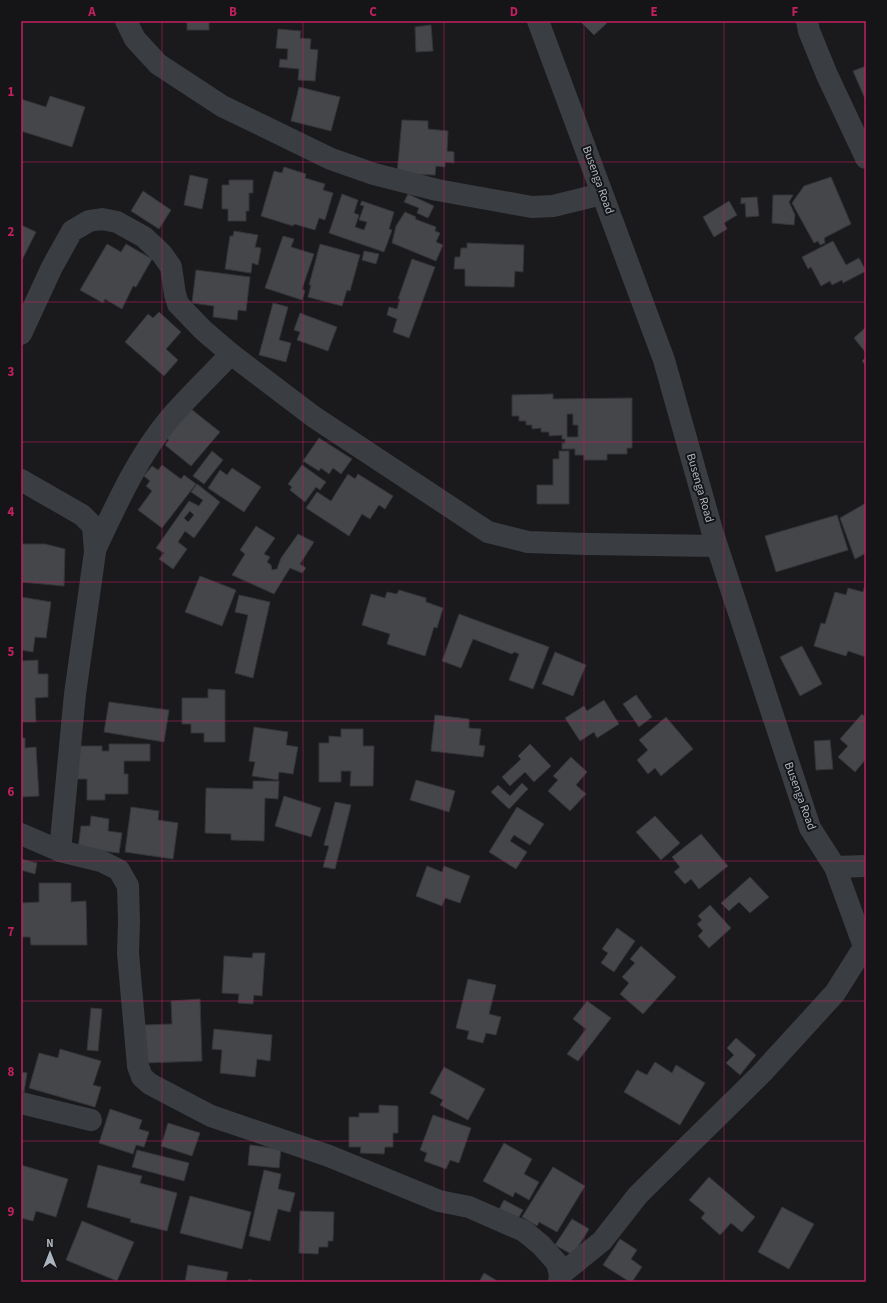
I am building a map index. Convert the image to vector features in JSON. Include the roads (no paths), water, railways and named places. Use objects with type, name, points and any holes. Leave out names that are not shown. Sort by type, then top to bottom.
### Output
[{"type":"street","points":[[126,21],[135,39],[158,64],[222,106],[331,159],[374,174],[437,190],[532,206],[553,206],[602,194]]},
{"type":"street","name":"Busenga Road","points":[[538,21],[664,360],[716,546],[810,828],[834,868],[865,949]]},
{"type":"street","points":[[807,21],[809,31],[827,75],[866,158]]},
{"type":"street","points":[[21,334],[52,267],[72,231],[89,220],[102,218],[117,222],[144,237],[162,254],[171,267],[178,304],[203,330],[231,354],[314,417],[488,532],[528,542],[716,546]]},
{"type":"street","points":[[95,552],[120,496],[150,447],[170,418],[231,354]]},
{"type":"street","points":[[21,480],[82,515],[93,526],[95,552],[75,694],[60,851]]},
{"type":"street","points":[[21,834],[60,851],[101,862],[119,870],[128,886],[128,954],[138,1066],[142,1077],[150,1084],[211,1116],[329,1156],[439,1201],[469,1207],[524,1231],[540,1244],[557,1262],[560,1279]]},
{"type":"street","points":[[834,868],[866,866]]},
{"type":"street","points":[[560,1279],[602,1241],[638,1195],[761,1074],[835,993],[865,949]]},
{"type":"street","points":[[21,1103],[90,1120]]}]
